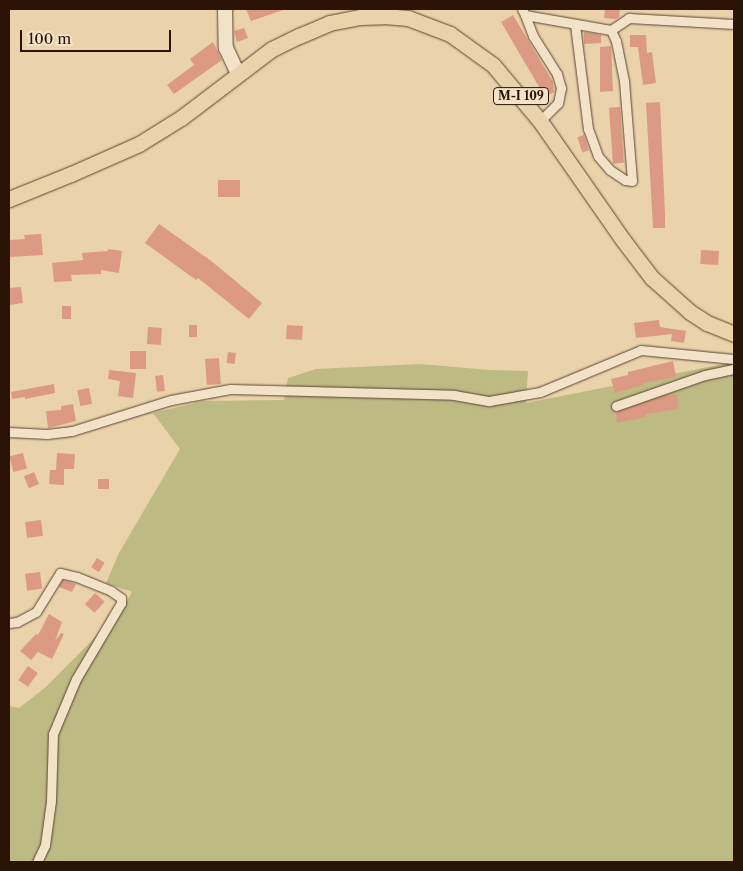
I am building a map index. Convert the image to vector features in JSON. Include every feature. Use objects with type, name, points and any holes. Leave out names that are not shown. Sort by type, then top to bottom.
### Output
[{"type":"main road","name":"M-I 109","points":[[9,199],[139,144],[180,118],[278,46],[329,24],[360,17],[408,18],[450,34],[482,55],[504,76],[540,121],[628,247],[652,278],[690,312],[707,323],[734,334]]},
{"type":"street","points":[[225,9],[226,48],[238,74]]},
{"type":"street","points":[[524,12],[610,30],[629,18],[734,24]]},
{"type":"street","points":[[524,12],[534,36],[557,74],[561,88],[558,103],[540,121]]},
{"type":"street","points":[[575,24],[588,129],[591,138],[598,156],[610,170],[625,180],[632,181],[624,81],[616,41],[610,30]]},
{"type":"street","points":[[9,432],[47,434],[72,431],[171,400],[230,389],[454,395],[489,401],[540,392],[641,350],[734,359]]},
{"type":"street","points":[[616,406],[705,374],[734,369]]},
{"type":"street","points":[[9,623],[17,622],[36,612],[60,573],[66,573],[102,587],[121,598],[121,603],[76,679],[53,734],[51,801],[45,845],[37,862]]},
{"type":"shaded area","points":[[734,362],[734,862],[9,862],[9,706],[19,708],[46,687],[121,611],[132,592],[106,583],[119,553],[180,449],[153,413],[203,401],[284,400],[288,378],[316,369],[421,364],[489,370],[528,371],[526,403]]},
{"type":"building","points":[[246,9],[283,9],[283,10],[251,21]]},
{"type":"building","points":[[605,9],[620,10],[619,17],[616,19],[604,18]]},
{"type":"building","points":[[513,15],[553,82],[554,92],[545,97],[501,22]]},
{"type":"building","points":[[244,28],[248,38],[237,42],[234,31]]},
{"type":"building","points":[[584,32],[601,35],[601,43],[584,44]]},
{"type":"building","points":[[630,35],[646,35],[647,53],[652,52],[656,83],[643,85],[638,47],[630,47]]},
{"type":"building","points":[[213,42],[222,60],[174,94],[167,85],[194,65],[190,59]]},
{"type":"building","points":[[611,46],[613,91],[600,92],[600,47]]},
{"type":"building","points":[[660,102],[665,228],[653,228],[646,103]]},
{"type":"building","points":[[620,107],[624,163],[613,164],[609,108]]},
{"type":"building","points":[[584,135],[589,150],[582,152],[577,137]]},
{"type":"building","points":[[218,180],[240,180],[240,197],[218,197]]},
{"type":"building","points":[[159,224],[210,260],[262,303],[249,319],[198,278],[196,280],[145,243]]},
{"type":"building","points":[[41,234],[43,255],[9,257],[9,240],[25,239],[24,235]]},
{"type":"building","points":[[108,249],[122,251],[119,273],[101,270],[101,274],[71,275],[72,281],[54,282],[52,263],[83,260],[82,253],[108,251]]},
{"type":"building","points":[[701,250],[719,251],[718,265],[700,264]]},
{"type":"building","points":[[21,287],[23,303],[9,305],[9,288]]},
{"type":"building","points":[[62,306],[71,306],[71,319],[62,319]]},
{"type":"building","points":[[659,320],[660,327],[686,331],[684,343],[671,341],[672,334],[636,338],[634,323]]},
{"type":"building","points":[[189,325],[197,325],[197,337],[189,337]]},
{"type":"building","points":[[287,325],[303,326],[302,340],[286,339]]},
{"type":"building","points":[[148,327],[162,328],[161,345],[147,344]]},
{"type":"building","points":[[130,351],[146,351],[146,369],[130,369]]},
{"type":"building","points":[[228,352],[236,353],[235,364],[227,363]]},
{"type":"building","points":[[219,358],[221,384],[207,385],[205,359]]},
{"type":"building","points":[[673,361],[676,377],[643,383],[643,385],[615,393],[611,379],[628,375],[628,372]]},
{"type":"building","points":[[109,370],[136,373],[133,398],[118,396],[120,381],[108,379]]},
{"type":"building","points":[[163,375],[165,391],[157,392],[155,376]]},
{"type":"building","points":[[54,384],[55,393],[25,399],[25,397],[12,399],[11,392]]},
{"type":"building","points":[[89,388],[92,404],[80,406],[77,390]]},
{"type":"building","points":[[666,395],[677,395],[678,409],[646,414],[646,417],[617,423],[616,412]]},
{"type":"building","points":[[73,404],[76,421],[48,428],[46,411],[61,410],[61,406]]},
{"type":"building","points":[[23,453],[27,469],[13,472],[9,456]]},
{"type":"building","points":[[57,453],[75,454],[74,469],[64,469],[64,485],[49,484],[50,470],[56,470]]},
{"type":"building","points":[[34,472],[39,484],[29,488],[24,476]]},
{"type":"building","points":[[98,479],[109,479],[109,489],[98,489]]},
{"type":"building","points":[[41,520],[43,536],[27,538],[25,522]]},
{"type":"building","points":[[97,558],[105,563],[99,572],[91,567]]},
{"type":"building","points":[[40,572],[42,589],[27,591],[25,574]]},
{"type":"building","points":[[63,580],[76,584],[72,592],[59,587]]},
{"type":"building","points":[[95,593],[105,602],[95,613],[85,604]]},
{"type":"building","points":[[49,614],[62,622],[55,641],[61,633],[64,634],[52,659],[38,652],[31,660],[20,651],[36,634],[38,635]]},
{"type":"building","points":[[28,666],[38,673],[28,687],[18,680]]}]
